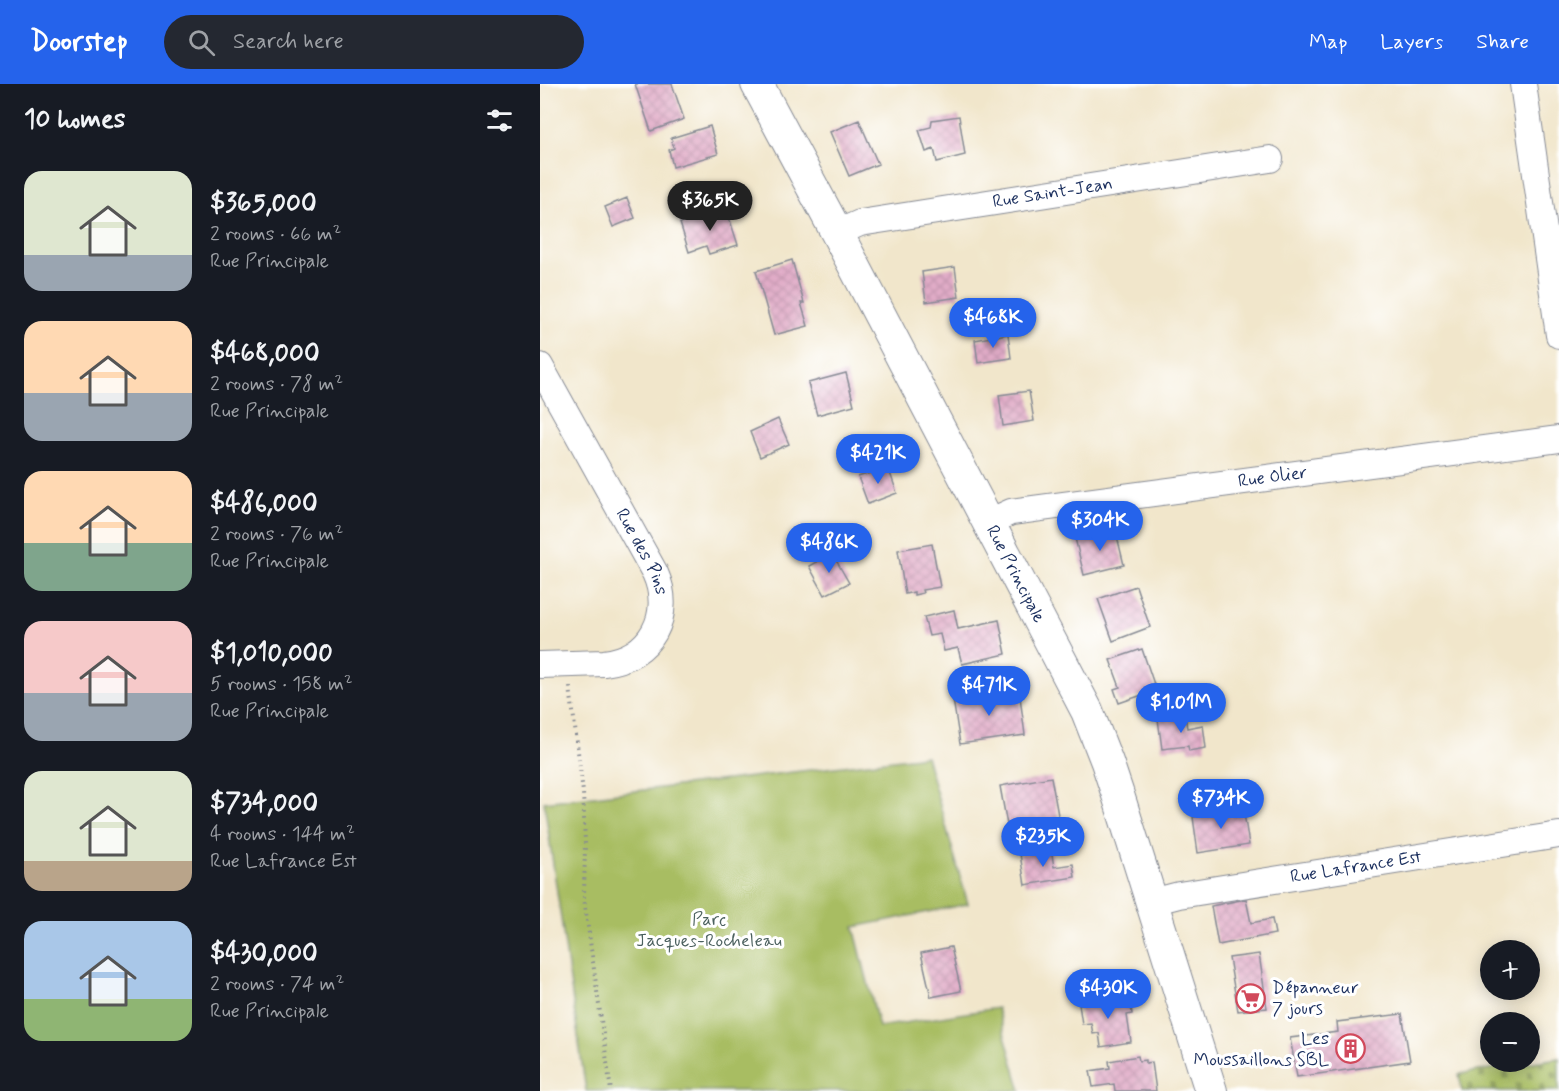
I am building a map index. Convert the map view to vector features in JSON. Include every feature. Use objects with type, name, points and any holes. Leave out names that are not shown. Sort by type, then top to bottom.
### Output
[{"type":"street","name":"Rue Principale","points":[[757,84],[1087,711],[1107,762],[1211,1091]]},
{"type":"street","points":[[1523,84],[1554,264],[1559,335]]},
{"type":"street","name":"Rue Saint-Jean","points":[[837,233],[860,223],[1270,159]]},
{"type":"street","name":"Rue des Pins","points":[[540,366],[655,573],[662,598],[661,615],[654,632],[644,646],[629,656],[604,663],[540,665]]},
{"type":"street","name":"Rue Olier","points":[[989,522],[1011,512],[1559,439]]},
{"type":"street","name":"Rue Lafrance Est","points":[[1152,902],[1179,895],[1559,835]]},
{"type":"path","points":[[570,687],[583,792],[584,898],[611,1091]]},
{"type":"green space","name":"Parc Jacques-Rocheleau","points":[[926,756],[968,904],[854,927],[879,1027],[997,1008],[1021,1091],[586,1091],[544,802]]},
{"type":"green space","points":[[1559,1058],[1559,1091],[1462,1091],[1459,1074],[1480,1071],[1540,1072],[1540,1061]]},
{"type":"building","points":[[635,84],[672,84],[684,119],[651,131]]},
{"type":"building","points":[[959,116],[965,155],[937,162],[934,149],[926,152],[919,130],[931,127],[932,120]]},
{"type":"building","points":[[859,120],[878,164],[849,176],[830,132]]},
{"type":"building","points":[[710,126],[718,154],[673,167],[669,150],[674,148],[671,138]]},
{"type":"building","points":[[627,198],[635,218],[613,227],[605,207]]},
{"type":"building","points":[[726,208],[738,245],[709,254],[706,246],[689,252],[680,223]]},
{"type":"building","points":[[792,260],[808,326],[774,335],[756,271]]},
{"type":"building","points":[[955,267],[959,297],[926,302],[922,272]]},
{"type":"building","points":[[1008,334],[1011,358],[978,363],[975,340]]},
{"type":"building","points":[[846,373],[854,405],[817,415],[808,383]]},
{"type":"building","points":[[1029,391],[1034,421],[1003,426],[999,395]]},
{"type":"building","points":[[778,419],[789,444],[760,457],[750,432]]},
{"type":"building","points":[[888,467],[897,493],[868,504],[858,477]]},
{"type":"building","points":[[1115,528],[1124,565],[1084,575],[1075,538]]},
{"type":"building","points":[[932,544],[940,587],[922,590],[923,593],[914,595],[914,592],[905,594],[898,550]]},
{"type":"building","points":[[832,553],[849,583],[825,595],[809,566]]},
{"type":"building","points":[[1136,586],[1150,627],[1113,641],[1098,599]]},
{"type":"building","points":[[954,610],[958,629],[999,620],[1006,654],[962,664],[958,648],[944,651],[940,634],[929,636],[924,617]]},
{"type":"building","points":[[1142,649],[1158,696],[1144,701],[1142,695],[1119,703],[1114,689],[1120,687],[1110,660]]},
{"type":"building","points":[[1019,689],[1025,735],[960,744],[953,699]]},
{"type":"building","points":[[1185,715],[1187,728],[1203,725],[1206,748],[1189,751],[1188,746],[1162,749],[1158,719]]},
{"type":"building","points":[[1051,777],[1060,826],[1009,836],[1000,786]]},
{"type":"building","points":[[1243,807],[1249,845],[1198,853],[1193,817]]},
{"type":"building","points":[[1051,849],[1054,867],[1073,864],[1075,877],[1025,885],[1020,854]]},
{"type":"building","points":[[1246,899],[1251,923],[1272,919],[1275,934],[1218,945],[1211,906]]},
{"type":"building","points":[[951,947],[961,991],[931,997],[921,953]]},
{"type":"building","points":[[1259,954],[1267,1008],[1238,1011],[1229,958]]},
{"type":"building","points":[[1115,998],[1115,1001],[1130,999],[1132,1014],[1127,1015],[1131,1042],[1101,1047],[1099,1033],[1093,1034],[1091,1023],[1082,1024],[1079,1004]]},
{"type":"building","name":"Les Moussaillons SBL","points":[[1402,1014],[1410,1061],[1297,1077],[1290,1038],[1338,1032],[1337,1022]]},
{"type":"building","points":[[1138,1056],[1139,1061],[1152,1062],[1156,1091],[1115,1091],[1114,1084],[1093,1087],[1090,1071],[1110,1068],[1109,1061]]},
{"type":"place","name":"Dépanneur 7 jours","points":[[1251,998]]},
{"type":"place","name":"Les Moussaillons SBL","points":[[1350,1049]]}]
